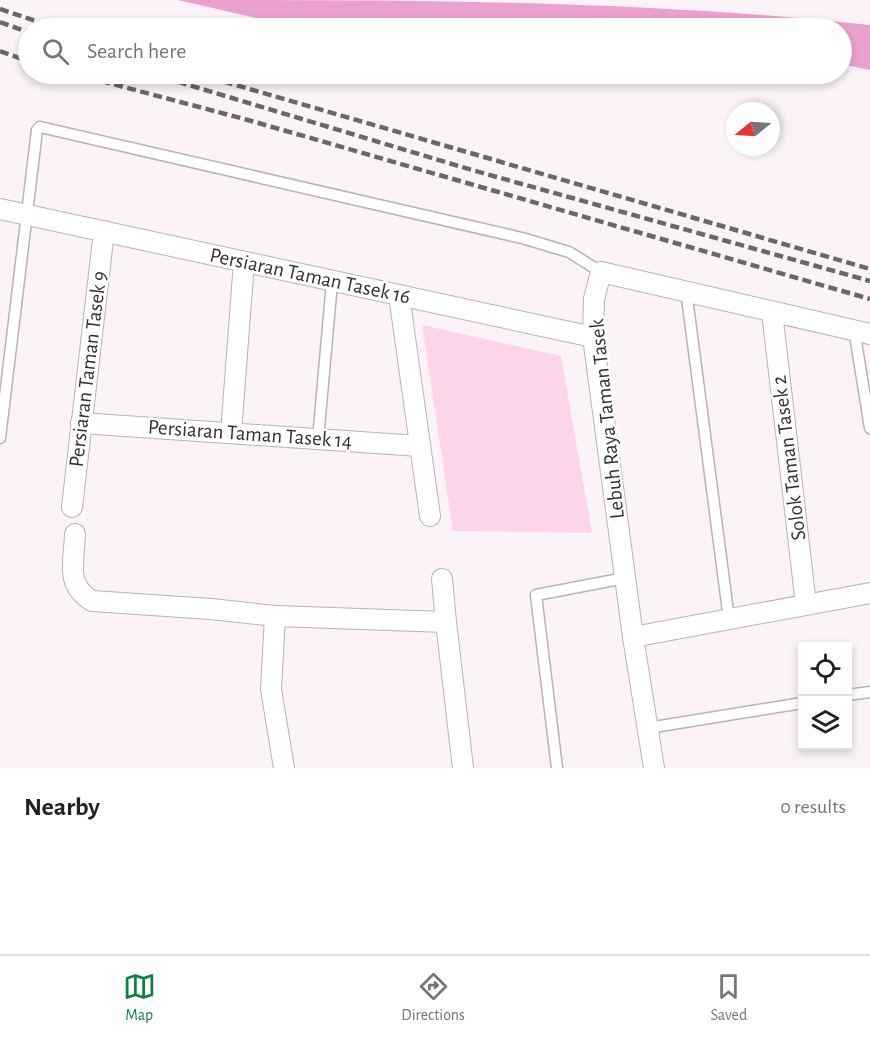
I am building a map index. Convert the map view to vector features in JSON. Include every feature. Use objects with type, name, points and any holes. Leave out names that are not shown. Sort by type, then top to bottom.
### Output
[{"type":"street","name":"Persiaran Taman Tasek 16","points":[[0,209],[593,337]]},
{"type":"street","name":"Persiaran Taman Tasek 9","points":[[72,507],[104,231]]},
{"type":"street","points":[[231,433],[244,262]]},
{"type":"street","points":[[601,272],[862,332]]},
{"type":"street","name":"Lebuh Raya Taman Tasek","points":[[601,272],[594,299],[593,337],[633,637],[654,768]]},
{"type":"street","points":[[399,295],[430,516]]},
{"type":"street","name":"Solok Taman Tasek 2","points":[[772,312],[806,605]]},
{"type":"street","name":"Persiaran Taman Tasek 14","points":[[81,423],[419,446]]},
{"type":"street","points":[[75,534],[73,580],[79,593],[92,601],[275,616],[446,622]]},
{"type":"street","points":[[442,579],[463,768]]},
{"type":"street","points":[[633,637],[870,593]]},
{"type":"street","points":[[275,616],[271,688],[284,768]]},
{"type":"lane","points":[[0,438],[26,214],[37,130],[40,127],[522,238],[569,252],[601,272]]},
{"type":"lane","points":[[318,439],[332,282]]},
{"type":"lane","points":[[686,290],[729,619]]},
{"type":"lane","points":[[862,332],[870,428]]},
{"type":"lane","points":[[557,768],[536,595],[625,578]]},
{"type":"lane","points":[[852,695],[870,692]]},
{"type":"lane","points":[[648,728],[798,704]]},
{"type":"shaded area","points":[[178,0],[525,3],[795,18],[256,18]]},
{"type":"shaded area","points":[[852,23],[870,25],[870,70],[852,66]]},
{"type":"shaded area","points":[[422,325],[561,356],[592,533],[453,531]]},
{"type":"railway","points":[[0,9],[27,18]]},
{"type":"railway","points":[[0,22],[18,28]]},
{"type":"railway","points":[[0,51],[18,57]]},
{"type":"railway","points":[[113,84],[248,120],[870,299]]},
{"type":"railway","points":[[185,84],[472,170],[870,281]]},
{"type":"railway","points":[[232,84],[870,269]]}]
